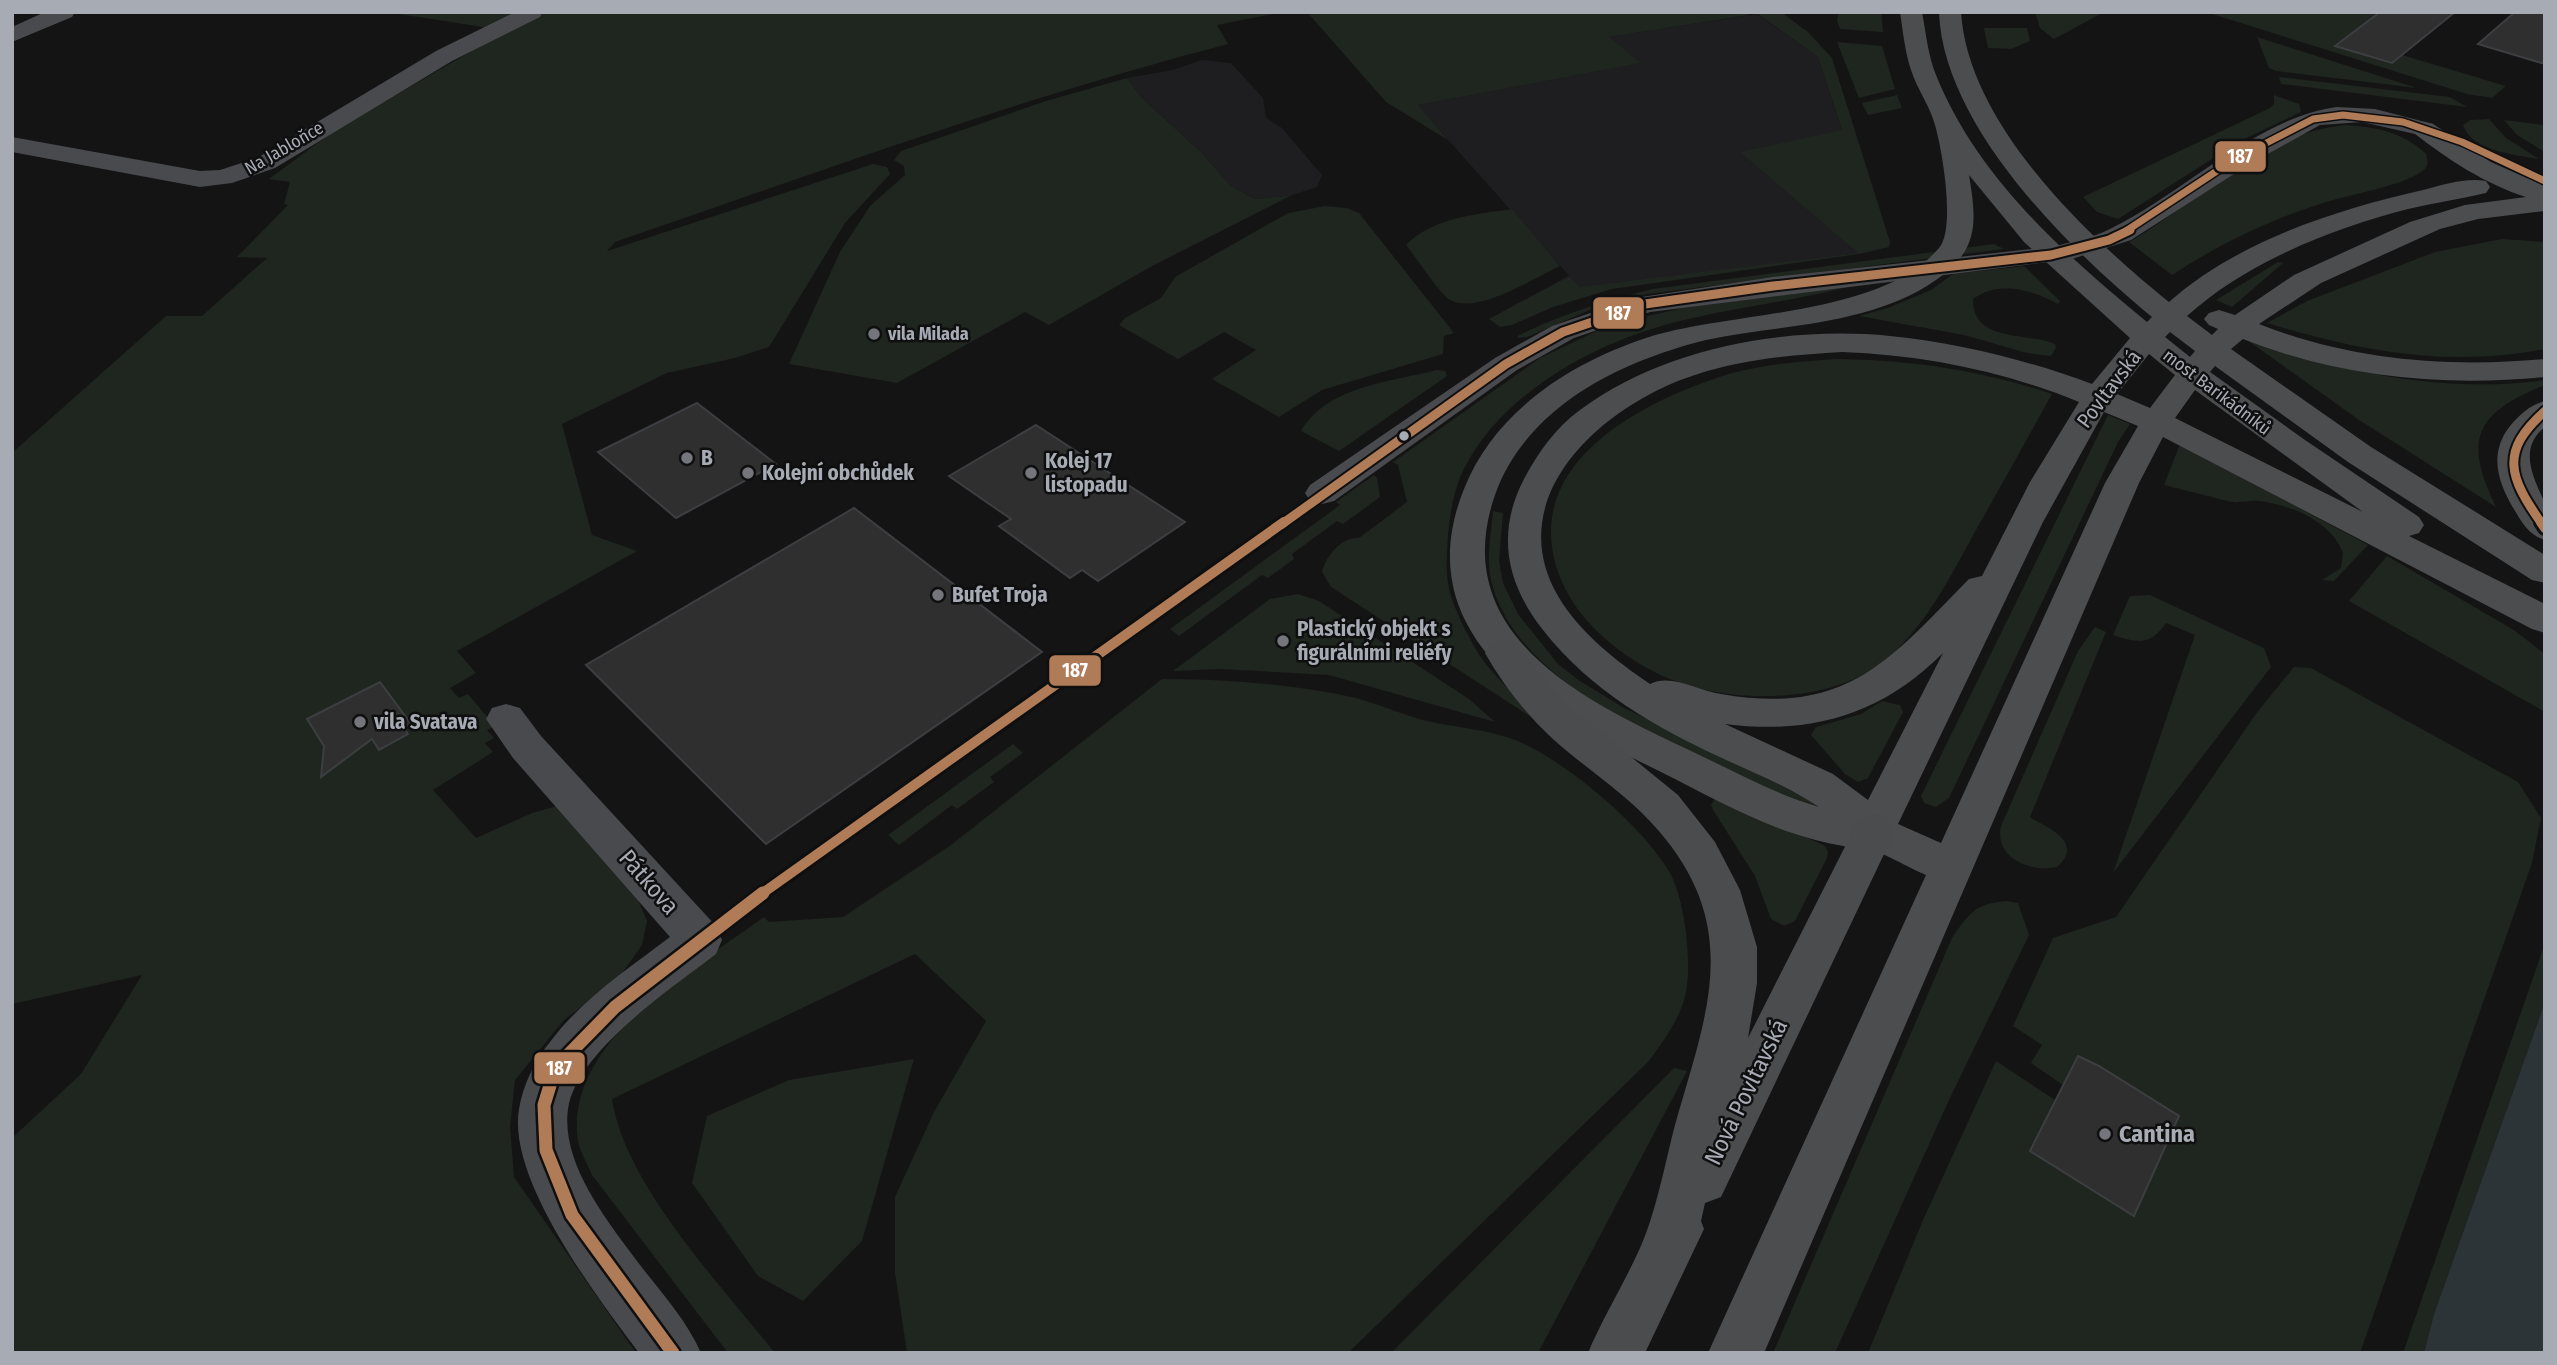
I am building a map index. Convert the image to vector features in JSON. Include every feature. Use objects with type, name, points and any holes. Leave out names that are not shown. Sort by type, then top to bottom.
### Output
[{"type":"highway","points":[[1504,653],[1530,691],[1558,720],[1634,779],[1665,808],[1698,851],[1711,875],[1729,923],[1734,949],[1731,1002],[1666,1252]]},
{"type":"highway","name":"Nová Povltavská","points":[[1616,1353],[1874,831]]},
{"type":"main road","name":"most Barikádníků","points":[[1950,15],[1961,65],[1988,121],[2037,190],[2086,244],[2131,285],[2270,392],[2416,492],[2545,571]]},
{"type":"main road","name":"most Barikádníků","points":[[1913,23],[1923,72],[1960,143],[2005,203],[2091,290],[2140,333],[2253,420],[2324,470],[2545,611]]},
{"type":"main road","points":[[1874,831],[1846,832],[1805,821],[1640,745],[1561,699],[1504,653],[1479,613],[1468,573],[1468,548],[1474,502],[1489,468],[1514,433],[1547,402],[1585,376],[1622,357],[1662,343],[1704,332],[1843,307],[1893,291],[1925,275],[1948,255],[1960,233],[1946,117]]},
{"type":"main road","points":[[2424,129],[2454,151],[2509,181],[2543,186]]},
{"type":"main road","points":[[2424,129],[2478,149],[2543,186]]},
{"type":"main road","points":[[2394,205],[2440,173],[2437,153],[2424,129]]},
{"type":"main road","name":"Povltavská","points":[[1874,831],[2005,565],[2059,463],[2111,380],[2160,326],[2209,286],[2273,249],[2341,221],[2394,205],[2509,181]]},
{"type":"main road","points":[[1736,1353],[2123,483],[2141,446],[2169,401],[2202,360],[2247,318],[2305,280],[2440,220],[2485,210],[2543,186]]},
{"type":"main road","points":[[2378,248],[2503,227],[2545,229]]},
{"type":"main road","points":[[2086,244],[2138,278],[2198,310],[2315,352],[2373,365],[2434,373],[2501,373],[2545,368]]},
{"type":"main road","points":[[1951,866],[1874,831],[1850,807],[1818,786],[1647,704],[1572,640],[1537,593],[1528,570],[1524,547],[1528,506],[1543,471],[1556,451],[1588,419],[1620,397],[1688,367],[1774,348],[1830,343],[1886,345],[1971,360],[2049,381],[2156,422],[2232,458],[2545,620]]},
{"type":"main road","points":[[2545,411],[2518,435],[2512,458],[2516,482],[2529,508],[2545,528]]},
{"type":"main road","points":[[1572,640],[1622,673],[1682,700],[1736,711],[1790,712],[1818,708],[1873,689],[1896,674],[2005,565]]},
{"type":"street","points":[[12,35],[64,12]]},
{"type":"street","name":"Na Jabloňce","points":[[12,144],[200,179],[245,173],[444,56],[532,12]]},
{"type":"street","points":[[1322,493],[1506,364],[1563,332],[1645,304],[1773,286],[2051,255],[2109,240],[2131,229],[2235,159],[2313,119],[2355,115],[2424,129]]},
{"type":"street","name":"Pátkova","points":[[506,719],[527,747],[700,940],[615,1007],[568,1055],[552,1079],[544,1105],[545,1150],[572,1215],[673,1353]]},
{"type":"shaded area","points":[[386,12],[522,12],[489,28]]},
{"type":"shaded area","points":[[546,12],[1284,12],[1217,25],[1228,44],[1073,88],[920,137],[615,242],[607,251],[873,164],[887,167],[890,174],[845,223],[769,347],[735,358],[667,373],[562,424],[592,535],[637,551],[457,651],[476,673],[450,688],[459,698],[468,694],[495,726],[487,730],[494,738],[485,743],[493,752],[433,790],[476,838],[532,813],[557,806],[636,895],[647,921],[642,945],[618,979],[564,1020],[515,1080],[510,1127],[514,1177],[636,1353],[12,1353],[12,1138],[81,1074],[142,975],[12,1004],[12,453],[166,316],[202,316],[267,258],[237,257],[288,205],[284,204],[290,182],[269,179],[334,131],[477,48]]},
{"type":"shaded area","points":[[1307,12],[1746,12],[1749,15],[1609,37],[1641,63],[1418,105],[1448,140],[1386,102]]},
{"type":"shaded area","points":[[1755,12],[1781,12],[1808,32],[1832,58],[1890,242],[1889,247],[1859,254],[1612,289],[1553,307],[1512,325],[1500,327],[1489,319],[1569,276],[1580,287],[1858,253],[1740,152],[1842,130],[1818,57]]},
{"type":"shaded area","points":[[1839,12],[1881,12],[1883,32],[1840,29],[1837,21]]},
{"type":"shaded area","points":[[2035,12],[2104,12],[2054,39],[2040,28]]},
{"type":"shaded area","points":[[2206,12],[2381,12],[2336,46],[2392,63],[2402,55],[2506,86],[2492,98],[2467,94]]},
{"type":"shaded area","points":[[1757,14],[1818,57],[1842,131],[1741,152],[1859,253],[1580,288],[1417,105],[1640,63],[1608,37]]},
{"type":"shaded area","points":[[1984,28],[2027,28],[2030,41],[2011,49],[1988,48]]},
{"type":"shaded area","points":[[2257,37],[2417,88],[2276,71],[2269,68]]},
{"type":"shaded area","points":[[1837,42],[1882,46],[1895,89],[1859,98]]},
{"type":"shaded area","points":[[1202,60],[1231,63],[1263,98],[1266,118],[1282,128],[1322,175],[1317,187],[1292,195],[1255,199],[1231,186],[1202,153],[1141,97],[1127,78],[1173,70]]},
{"type":"shaded area","points":[[2279,77],[2450,97],[2467,107],[2281,84]]},
{"type":"shaded area","points":[[1127,78],[1141,97],[1202,153],[1231,186],[1255,199],[1292,195],[1154,265],[1049,325],[1025,312],[897,383],[789,364],[840,252],[870,206],[905,175],[904,166],[894,160],[901,151],[1046,101]]},
{"type":"shaded area","points":[[1897,95],[1902,108],[1868,115],[1862,103]]},
{"type":"shaded area","points":[[2274,95],[2299,104],[2301,112],[2240,141],[2118,219],[2097,212],[2083,197],[2270,108],[2274,104]]},
{"type":"shaded area","points":[[2489,119],[2506,138],[2539,159],[2484,146],[2468,134],[2463,125],[2470,120]]},
{"type":"shaded area","points":[[2504,120],[2545,125],[2545,152],[2517,135]]},
{"type":"shaded area","points":[[2345,125],[2378,129],[2408,140],[2426,154],[2427,166],[2401,182],[2323,203],[2264,225],[2226,243],[2172,275],[2129,242],[2259,155],[2286,141]]},
{"type":"shaded area","points":[[1325,206],[1347,208],[1359,213],[1454,333],[1444,336],[1443,354],[1322,390],[1279,417],[1212,379],[1256,350],[1224,332],[1178,359],[1119,325],[1125,318],[1161,298],[1175,277],[1288,213]]},
{"type":"shaded area","points":[[1512,209],[1560,266],[1490,299],[1475,303],[1450,300],[1406,245],[1441,223],[1469,215]]},
{"type":"shaded area","points":[[2502,239],[2545,242],[2545,349],[2474,357],[2404,354],[2336,342],[2267,323],[2307,301],[2435,252]]},
{"type":"shaded area","points":[[1994,244],[2004,249],[1647,294],[1599,306],[1527,337],[1517,338],[1535,327],[1568,314],[1653,289]]},
{"type":"shaded area","points":[[2278,262],[2283,263],[2232,307],[2216,300]]},
{"type":"shaded area","points":[[2024,266],[2060,301],[2058,304],[2027,291],[1994,290],[1973,299],[1975,313],[1982,323],[2004,334],[2055,344],[2056,348],[2051,356],[2027,353],[1964,335],[1859,316],[1888,308],[1931,290],[1953,274]]},
{"type":"shaded area","points":[[1847,287],[1701,316],[1616,342],[1568,366],[1523,398],[1502,416],[1469,459],[1458,483],[1450,515],[1447,579],[1450,593],[1474,646],[1490,669],[1557,734],[1331,587],[1322,572],[1327,560],[1340,544],[1359,538],[1407,502],[1398,465],[1393,462],[1540,358],[1599,330],[1626,321],[1687,307]]},
{"type":"shaded area","points":[[2247,340],[2320,362],[2394,377],[2469,384],[2545,380],[2545,385],[2503,406],[2490,418],[2482,431],[2480,463],[2496,507],[2359,420]]},
{"type":"shaded area","points":[[1837,359],[1946,368],[2052,394],[1946,584],[1923,619],[1896,651],[1866,673],[1820,691],[1787,695],[1754,696],[1692,686],[1654,672],[1618,650],[1582,615],[1560,578],[1551,536],[1554,506],[1565,479],[1583,456],[1605,435],[1631,417],[1685,390],[1726,375],[1757,368]]},
{"type":"shaded area","points":[[1437,370],[1445,371],[1447,376],[1339,451],[1301,431],[1312,416],[1343,395],[1361,388]]},
{"type":"shaded area","points":[[2108,415],[2130,424],[2118,442],[1949,798],[1936,807],[1924,803],[1921,796]]},
{"type":"shaded area","points":[[2180,444],[2368,545],[2334,581],[2322,580],[2341,568],[2343,553],[2329,532],[2308,516],[2271,503],[2231,502],[2164,485]]},
{"type":"shaded area","points":[[1374,475],[1377,478],[1380,497],[1343,524],[1337,521],[1292,554],[1294,559],[1268,578],[1262,575],[1179,636],[1170,629],[1340,505],[1336,502]]},
{"type":"shaded area","points":[[1493,511],[1503,513],[1499,561],[1503,583],[1518,614],[1558,664],[1624,708],[1828,805],[1827,815],[1736,776],[1631,725],[1582,695],[1540,661],[1509,622],[1491,580],[1489,554]]},
{"type":"shaded area","points":[[2387,556],[2514,630],[2545,654],[2545,712],[2349,601]]},
{"type":"shaded area","points":[[1298,594],[1319,601],[1469,699],[1495,722],[1329,675],[1220,669],[1173,671],[1270,599]]},
{"type":"shaded area","points":[[2150,595],[2264,648],[2271,667],[2113,873],[2195,635],[2166,623],[2154,636],[2143,641],[2113,635],[2130,596]]},
{"type":"shaded area","points":[[2095,627],[2106,632],[2030,817],[2061,837],[2067,850],[2065,858],[2057,867],[2036,868],[2016,861],[2009,855],[2000,837],[2001,826],[2078,651]]},
{"type":"shaded area","points":[[2294,667],[2311,668],[2518,782],[2541,818],[2532,863],[2360,1353],[1868,1353],[1923,1220],[1996,1061],[2055,1100],[2031,1152],[2135,1216],[2179,1116],[2099,1066],[2078,1056],[2063,1085],[2031,1063],[2042,1045],[2013,1026],[2053,938],[2116,917],[2258,711]]},
{"type":"shaded area","points":[[1162,679],[1257,683],[1352,697],[1427,721],[1511,738],[1560,765],[1624,817],[1658,855],[1675,885],[1686,931],[1688,979],[1680,1011],[1666,1037],[1649,1061],[1348,1353],[907,1353],[895,1273],[895,1197],[934,1112],[986,1021],[915,954],[612,1099],[621,1132],[635,1165],[655,1199],[678,1233],[775,1353],[728,1353],[592,1175],[578,1141],[579,1105],[591,1071],[612,1039],[640,1010],[671,983],[764,917],[769,922],[843,917],[951,845]]},
{"type":"shaded area","points":[[1882,701],[1900,705],[1903,712],[1868,778],[1858,782],[1845,774],[1811,735],[1816,727],[1861,714]]},
{"type":"shaded area","points":[[1013,744],[1023,753],[990,777],[994,782],[957,809],[952,805],[899,845],[888,835]]},
{"type":"shaded area","points":[[1715,798],[1725,798],[1825,846],[1827,858],[1795,921],[1784,926],[1771,919],[1755,876],[1713,810],[1711,805]]},
{"type":"shaded area","points":[[2007,901],[2018,903],[2029,935],[1949,1100],[1835,1353],[1773,1353],[1952,938],[1974,911],[1988,904]]},
{"type":"shaded area","points":[[2545,943],[2545,1002],[2434,1314],[2424,1353],[2403,1353]]},
{"type":"shaded area","points":[[2545,1002],[2545,1353],[2424,1353],[2434,1314]]},
{"type":"shaded area","points":[[914,1059],[862,1241],[803,1301],[758,1276],[692,1183],[707,1116],[789,1080]]},
{"type":"shaded area","points":[[1674,1068],[1687,1071],[1538,1353],[1391,1353]]},
{"type":"building","points":[[2380,12],[2455,12],[2392,63],[2335,46]]},
{"type":"building","points":[[2515,12],[2545,12],[2545,64],[2478,44]]},
{"type":"building","name":"B","points":[[697,403],[776,464],[676,518],[598,452]]},
{"type":"building","points":[[1036,425],[1185,522],[1098,581],[1082,570],[1070,578],[999,526],[1011,519],[949,476]]},
{"type":"building","points":[[854,508],[1042,652],[766,844],[586,665]]},
{"type":"building","name":"vila Svatava","points":[[380,682],[411,724],[404,728],[408,734],[379,750],[372,739],[321,777],[324,746],[307,719]]},
{"type":"building","name":"Cantina","points":[[2078,1056],[2099,1066],[2179,1116],[2134,1216],[2030,1151]]},
{"type":"transit line","name":"187","points":[[673,1353],[572,1215],[546,1150],[544,1105],[552,1079],[568,1055],[615,1007],[750,902],[1506,364],[1563,332],[1645,304],[1773,286],[2051,255],[2109,240],[2131,229],[2235,159],[2313,119],[2343,115],[2403,122],[2462,142],[2545,181]]},
{"type":"transit line","name":"187","points":[[2545,411],[2529,425],[2519,439],[2514,453],[2517,481],[2533,512],[2545,528]]},
{"type":"place","name":"vila Milada","points":[[874,334]]},
{"type":"place","name":"B","points":[[687,458]]},
{"type":"place","name":"Kolejní obchůdek","points":[[748,473]]},
{"type":"place","name":"Kolej 17 listopadu","points":[[1031,473]]},
{"type":"place","name":"Bufet Troja","points":[[938,595]]},
{"type":"place","name":"Plastický objekt s figurálními reliéfy","points":[[1283,641]]},
{"type":"place","name":"vila Svatava","points":[[360,722]]},
{"type":"place","name":"Cantina","points":[[2105,1134]]}]
